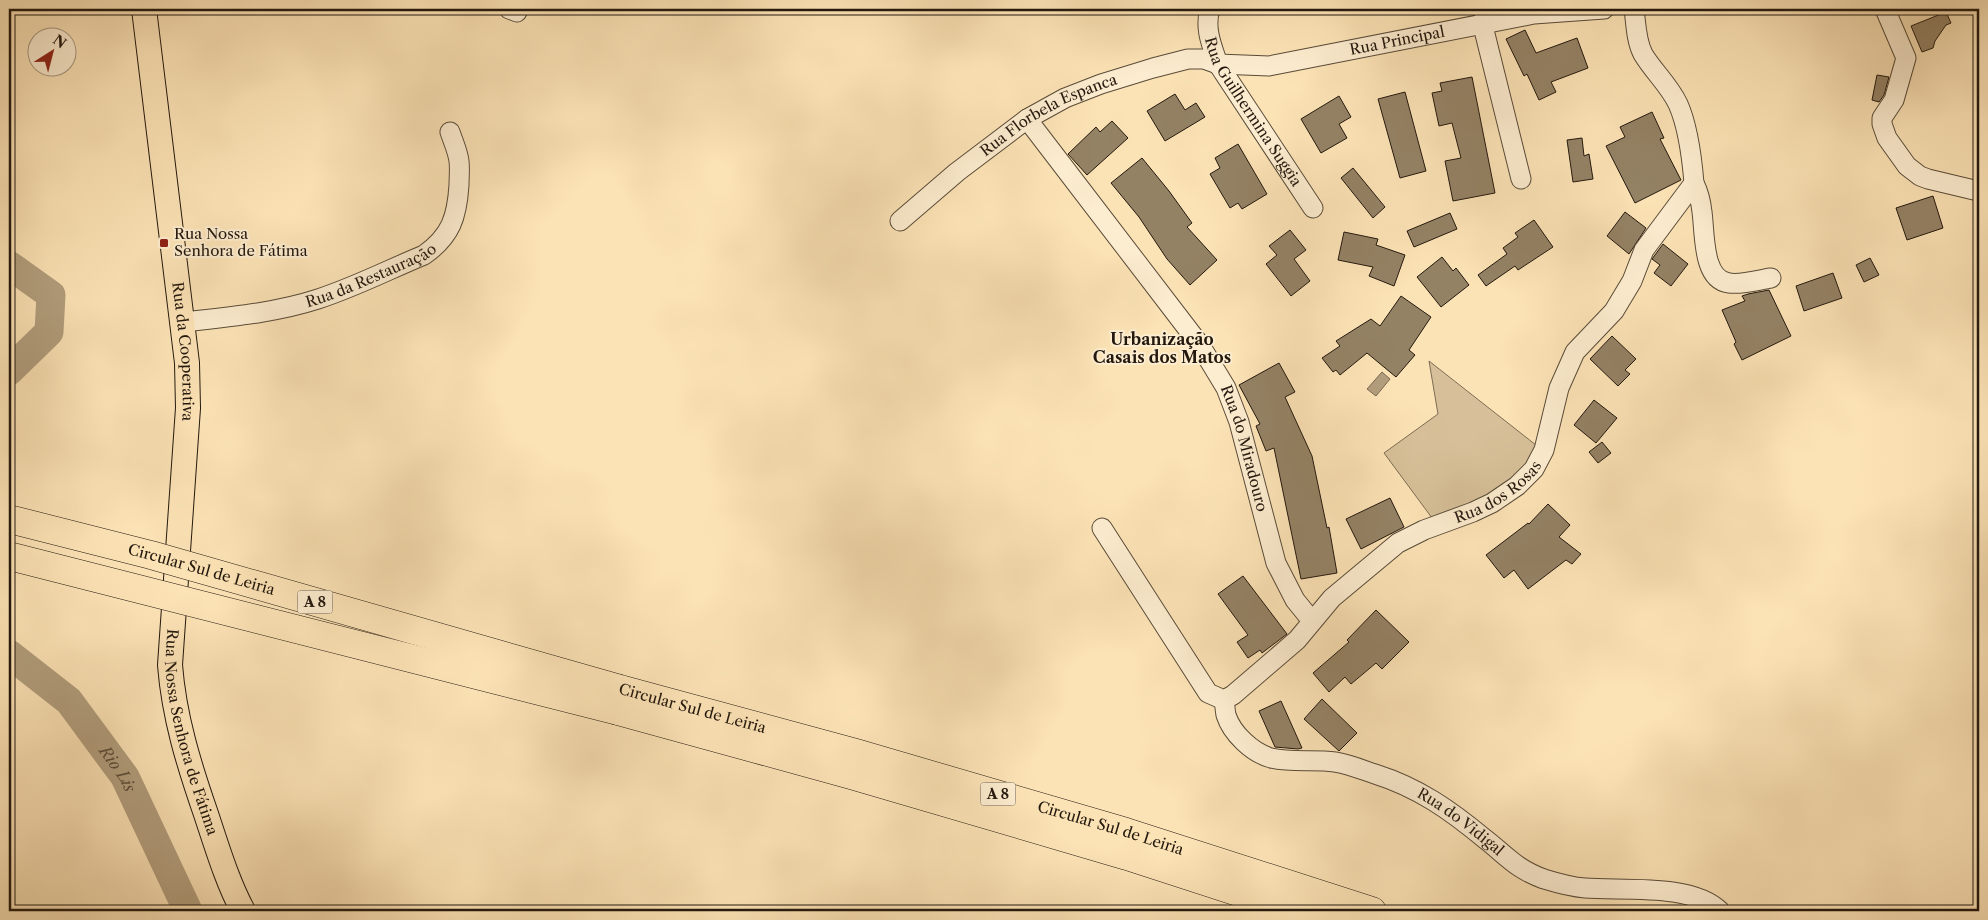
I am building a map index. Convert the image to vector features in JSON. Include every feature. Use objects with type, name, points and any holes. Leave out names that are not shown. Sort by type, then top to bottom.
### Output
[{"type":"highway","name":"Circular Sul de Leiria","points":[[9,519],[151,555],[619,700],[851,775],[1128,856],[1297,911]]},
{"type":"highway","name":"Circular Sul de Leiria","points":[[9,556],[619,700],[856,752],[1116,829],[1372,911]]},
{"type":"main road","name":"Rua da Cooperativa","points":[[144,9],[187,363],[188,408],[179,547]]},
{"type":"main road","name":"Rua Nossa Senhora de Fátima","points":[[179,547],[170,665],[175,709],[184,749],[212,835],[243,911]]},
{"type":"street","name":"Rua Guilhermina Suggia","points":[[1210,9],[1208,21],[1210,40],[1218,64],[1313,208]]},
{"type":"street","name":"Rua Principal","points":[[1218,64],[1269,66],[1482,22],[1534,14],[1604,9]]},
{"type":"street","points":[[1634,9],[1639,44],[1644,55],[1678,103],[1683,117],[1694,183],[1699,194],[1710,268],[1715,276],[1729,283],[1771,278]]},
{"type":"street","points":[[1885,9],[1906,58],[1894,100],[1882,118],[1887,138],[1907,166],[1920,176],[1974,190]]},
{"type":"street","points":[[1482,22],[1521,179]]},
{"type":"street","name":"Rua Florbela Espanca","points":[[900,221],[957,172],[1028,119],[1065,98],[1101,84],[1188,59],[1204,59],[1218,64]]},
{"type":"street","name":"Rua do Miradouro","points":[[1028,119],[1200,345],[1226,388],[1238,422],[1276,563],[1295,600],[1312,621]]},
{"type":"street","name":"Rua da Restauração","points":[[183,322],[270,311],[320,298],[430,250],[446,236],[455,218],[459,161],[450,132]]},
{"type":"street","name":"Rua dos Rosas","points":[[1224,700],[1233,695],[1297,640],[1332,598],[1398,543],[1424,530],[1473,512],[1492,502],[1516,486],[1534,469],[1544,450],[1559,388],[1575,352],[1614,311],[1632,281],[1644,250],[1694,183]]},
{"type":"street","points":[[1102,528],[1208,693],[1224,700]]},
{"type":"street","name":"Rua do Vidigal","points":[[1224,700],[1226,716],[1239,736],[1260,754],[1272,758],[1337,762],[1416,790],[1437,802],[1487,840],[1520,869],[1544,879],[1583,888],[1663,890],[1686,894],[1705,901],[1720,911]]},
{"type":"shaded area","points":[[1429,361],[1541,449],[1515,484],[1435,522],[1384,453],[1438,414]]},
{"type":"shaded area","points":[[1382,372],[1390,379],[1376,396],[1367,389]]},
{"type":"building","points":[[1946,12],[1951,23],[1946,25],[1935,41],[1933,48],[1922,52],[1911,26]]},
{"type":"building","points":[[1525,30],[1536,53],[1577,38],[1588,68],[1551,82],[1556,92],[1539,100],[1527,74],[1524,76],[1506,39]]},
{"type":"building","points":[[1877,75],[1889,77],[1884,95],[1879,102],[1872,100]]},
{"type":"building","points":[[1472,77],[1495,193],[1453,201],[1445,161],[1461,158],[1452,123],[1439,126],[1432,93],[1442,91],[1440,83]]},
{"type":"building","points":[[1405,92],[1426,171],[1400,178],[1378,99]]},
{"type":"building","points":[[1175,94],[1185,110],[1196,103],[1205,117],[1165,141],[1147,111]]},
{"type":"building","points":[[1339,96],[1351,117],[1339,124],[1347,138],[1321,153],[1301,119]]},
{"type":"building","points":[[1652,112],[1664,138],[1660,139],[1681,180],[1635,203],[1606,146],[1625,137],[1620,127]]},
{"type":"building","points":[[1112,121],[1128,138],[1087,175],[1068,154],[1096,127],[1100,132]]},
{"type":"building","points":[[1582,138],[1584,156],[1589,154],[1593,179],[1573,182],[1567,140]]},
{"type":"building","points":[[1238,144],[1267,194],[1242,209],[1238,203],[1230,208],[1210,174],[1220,168],[1215,158]]},
{"type":"building","points":[[1142,158],[1192,223],[1187,227],[1217,260],[1190,285],[1167,259],[1139,217],[1111,183]]},
{"type":"building","points":[[1353,168],[1385,207],[1373,218],[1341,178]]},
{"type":"building","points":[[1933,196],[1943,228],[1907,240],[1896,208]]},
{"type":"building","points":[[1625,212],[1646,228],[1629,254],[1607,236]]},
{"type":"building","points":[[1450,213],[1457,229],[1414,247],[1407,231]]},
{"type":"building","points":[[1534,220],[1553,247],[1518,270],[1515,266],[1486,286],[1478,275],[1507,254],[1503,248],[1518,237],[1515,233]]},
{"type":"building","points":[[1290,230],[1306,250],[1294,259],[1310,281],[1291,296],[1266,264],[1277,255],[1269,246]]},
{"type":"building","points":[[1344,232],[1378,239],[1376,245],[1405,255],[1394,286],[1369,276],[1373,267],[1338,260]]},
{"type":"building","points":[[1663,244],[1688,264],[1671,286],[1654,273],[1660,265],[1652,259]]},
{"type":"building","points":[[1442,257],[1453,271],[1456,268],[1469,285],[1441,307],[1417,277]]},
{"type":"building","points":[[1870,258],[1879,275],[1864,282],[1856,265]]},
{"type":"building","points":[[1833,273],[1842,298],[1804,311],[1796,286]]},
{"type":"building","points":[[1769,290],[1791,336],[1742,360],[1722,310],[1745,301],[1742,296]]},
{"type":"building","points":[[1401,296],[1431,317],[1409,350],[1415,355],[1396,377],[1367,353],[1340,375],[1336,370],[1333,372],[1322,358],[1340,346],[1336,341],[1371,319],[1380,326]]},
{"type":"building","points":[[1612,336],[1636,359],[1625,370],[1630,374],[1618,386],[1590,359]]},
{"type":"building","points":[[1279,363],[1295,392],[1285,397],[1312,456],[1327,528],[1329,527],[1337,573],[1301,579],[1274,448],[1266,451],[1256,426],[1260,424],[1239,385]]},
{"type":"building","points":[[1594,400],[1617,418],[1596,443],[1574,425]]},
{"type":"building","points":[[1602,442],[1611,453],[1598,463],[1589,452]]},
{"type":"building","points":[[1390,498],[1404,527],[1361,549],[1346,519]]},
{"type":"building","points":[[1548,504],[1570,525],[1559,537],[1581,554],[1572,564],[1566,560],[1528,589],[1514,570],[1504,578],[1486,555],[1529,524]]},
{"type":"building","points":[[1243,576],[1287,634],[1262,653],[1260,650],[1248,658],[1237,642],[1248,635],[1218,594]]},
{"type":"building","points":[[1376,610],[1409,642],[1382,669],[1376,663],[1351,684],[1345,677],[1329,692],[1313,673],[1349,642],[1347,640]]},
{"type":"building","points":[[1322,699],[1357,733],[1339,751],[1304,719]]},
{"type":"building","points":[[1281,701],[1302,748],[1275,747],[1259,711]]},
{"type":"waterway","name":"Rio Lis","points":[[9,265],[51,295],[49,332],[9,371]]},
{"type":"waterway","name":"Rio Lis","points":[[9,654],[69,701],[125,777],[188,911]]},
{"type":"place","name":"Rua Nossa Senhora de Fátima","points":[[164,243]]},
{"type":"district","name":"Urbanização Casais dos Matos","points":[[1162,348]]}]
